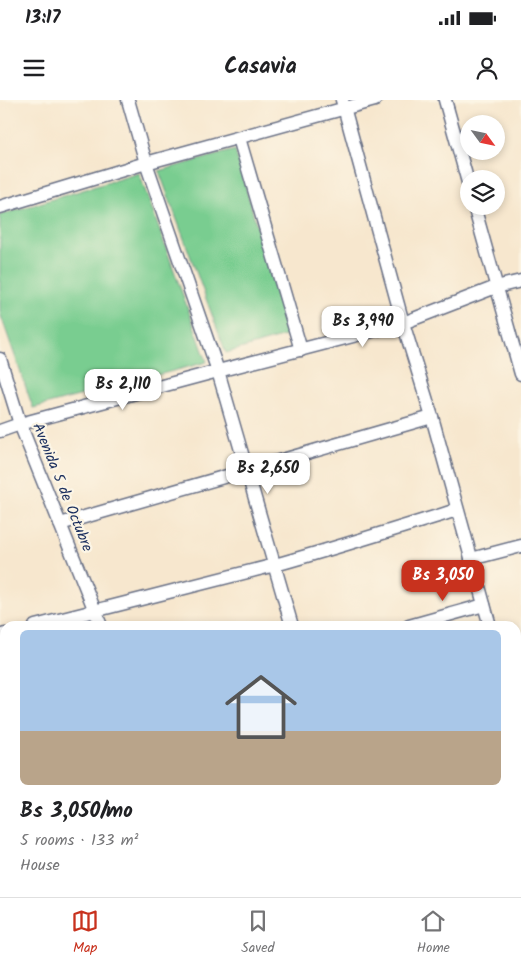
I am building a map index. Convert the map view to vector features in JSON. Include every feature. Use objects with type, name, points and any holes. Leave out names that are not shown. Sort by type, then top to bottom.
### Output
[{"type":"street","points":[[128,100],[146,163],[218,371],[291,621]]},
{"type":"street","points":[[0,207],[146,163],[239,138],[343,104],[375,100]]},
{"type":"street","points":[[446,100],[465,170]]},
{"type":"street","points":[[343,104],[403,324],[432,418],[489,621]]},
{"type":"street","points":[[239,138],[301,350]]},
{"type":"street","points":[[476,215],[521,374]]},
{"type":"street","points":[[0,431],[218,371],[403,324],[496,287],[521,281]]},
{"type":"street","name":"Avenida 5 de Octubre","points":[[0,359],[20,424],[99,621]]},
{"type":"street","points":[[60,524],[432,418]]},
{"type":"street","points":[[54,621],[274,565],[343,546],[457,510]]},
{"type":"street","points":[[471,559],[521,546]]},
{"type":"street","points":[[427,621],[484,605]]},
{"type":"green space","points":[[235,150],[288,335],[226,353],[159,171]]},
{"type":"green space","points":[[139,173],[207,362],[33,408],[0,313],[0,215]]}]
